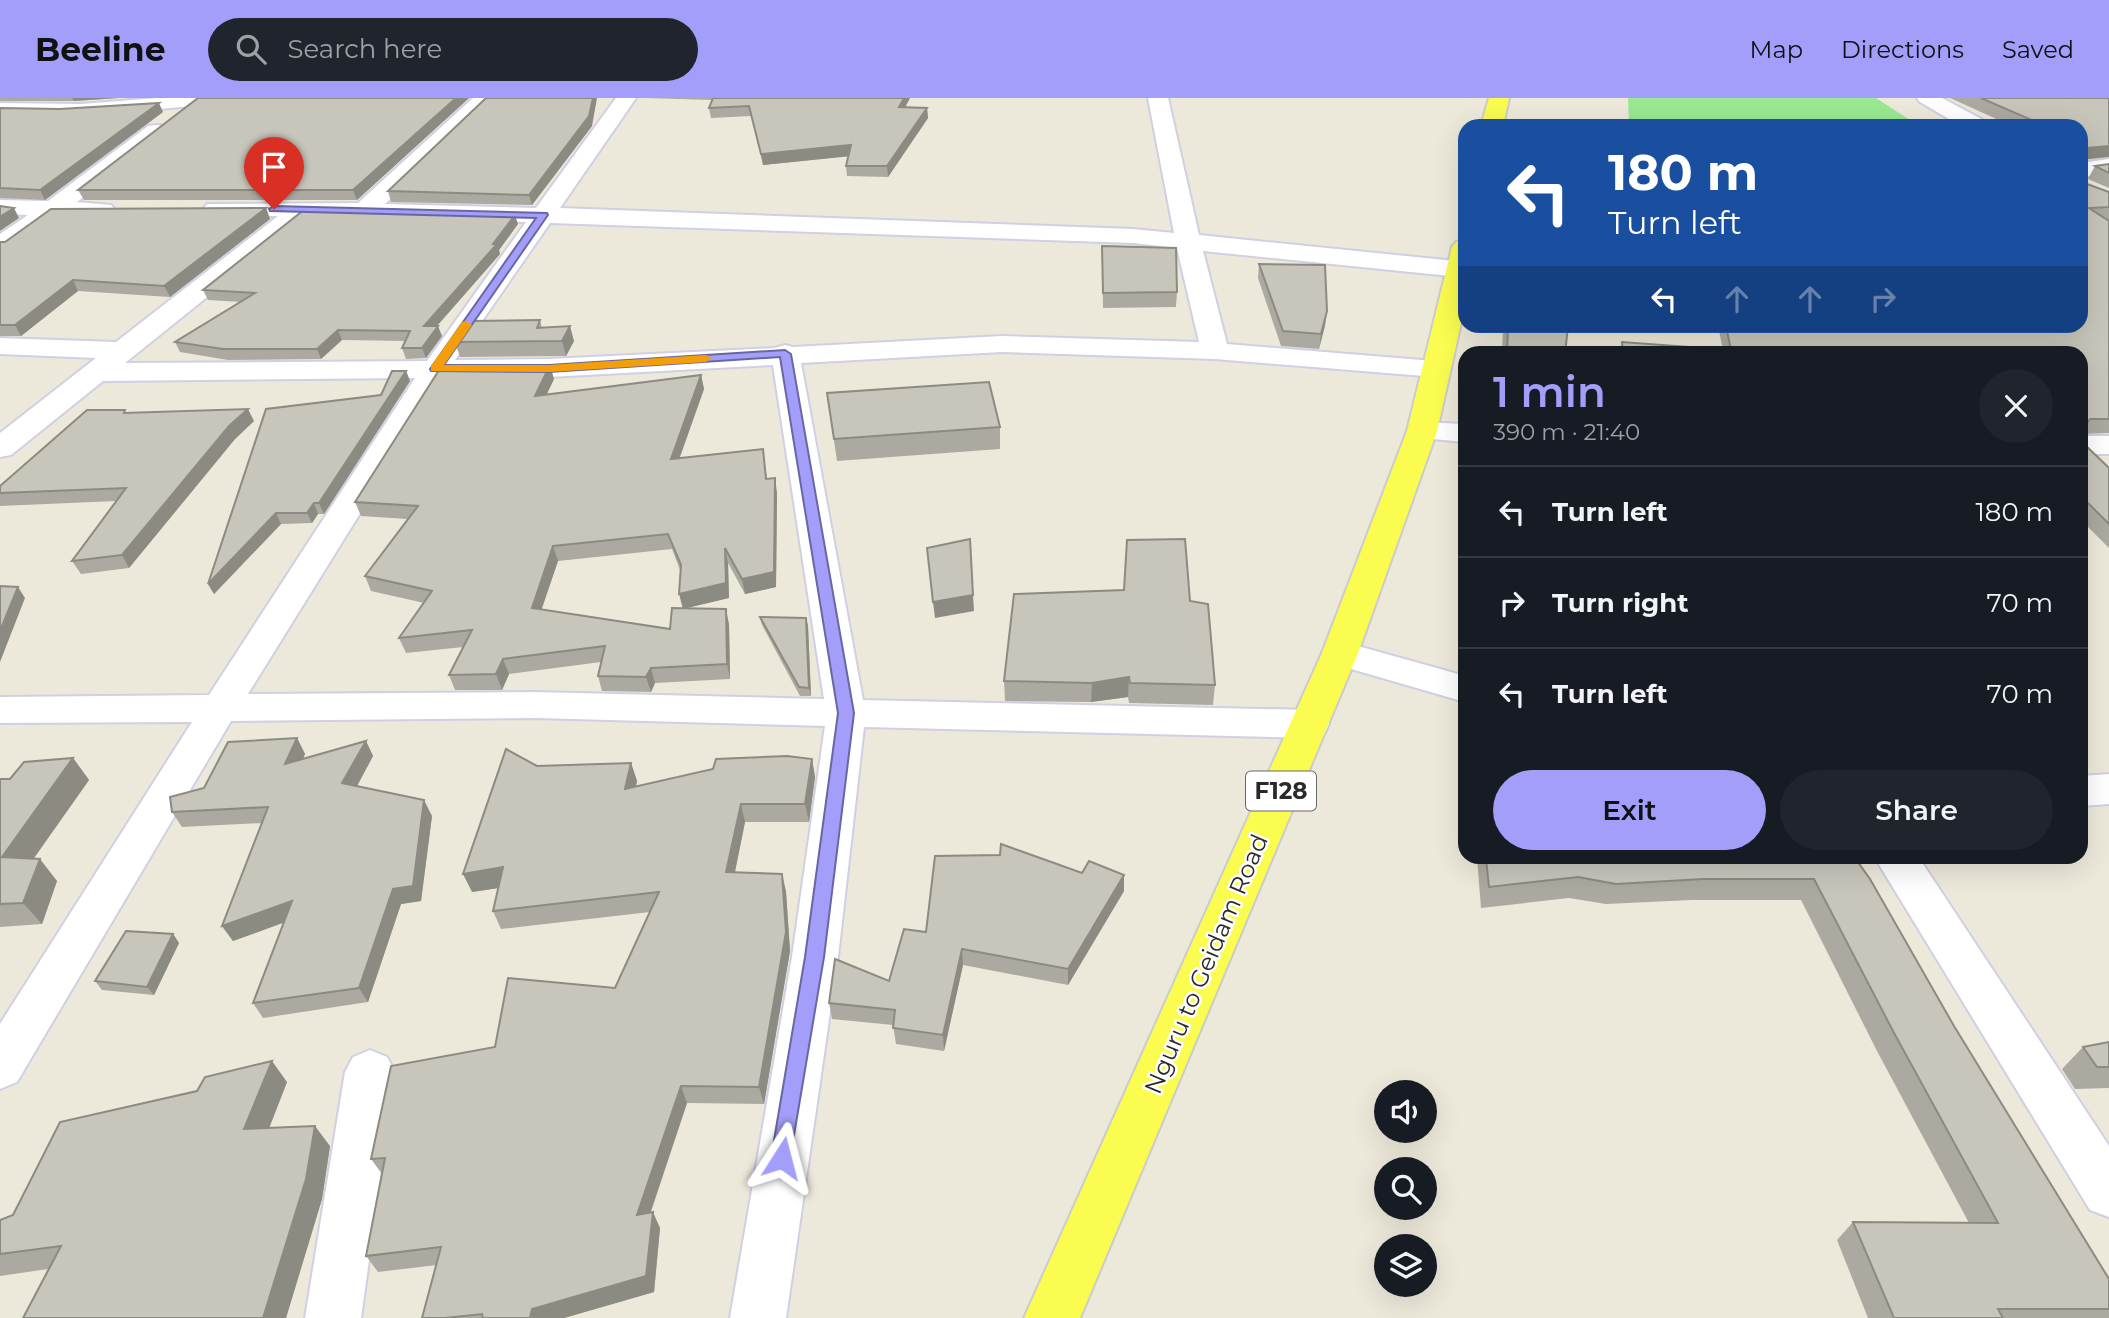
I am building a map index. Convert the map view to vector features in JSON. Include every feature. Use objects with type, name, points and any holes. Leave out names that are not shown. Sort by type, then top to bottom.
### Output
[{"type":"main road","points":[[1494,119],[1499,98]]},
{"type":"main road","name":"Nguru to Geidam Road","points":[[1052,1318],[1340,653],[1422,431],[1458,275]]},
{"type":"street","points":[[365,210],[485,98]]},
{"type":"street","points":[[0,1067],[220,708],[436,369],[626,98]]},
{"type":"street","points":[[1158,98],[1188,242],[1215,351]]},
{"type":"street","points":[[1927,98],[1964,119]]},
{"type":"street","points":[[0,109],[51,110],[206,99]]},
{"type":"street","points":[[0,245],[206,99]]},
{"type":"street","points":[[0,129],[51,110]]},
{"type":"street","points":[[2088,179],[2109,166]]},
{"type":"street","points":[[0,207],[121,210]]},
{"type":"street","points":[[190,209],[543,215],[1133,236],[1188,242],[1458,258]]},
{"type":"street","points":[[0,449],[302,209]]},
{"type":"street","points":[[97,372],[549,368],[1002,344],[1215,351],[1436,368]]},
{"type":"street","points":[[0,346],[122,351]]},
{"type":"street","points":[[758,1318],[815,957],[846,713],[785,354]]},
{"type":"street","points":[[1422,431],[1458,433]]},
{"type":"street","points":[[2088,445],[2109,445]]},
{"type":"street","points":[[1340,653],[1458,687]]},
{"type":"street","points":[[0,710],[535,705],[1310,724]]},
{"type":"street","points":[[2088,790],[2109,789]]},
{"type":"street","points":[[1900,864],[2109,1192]]},
{"type":"street","points":[[333,1318],[370,1072]]},
{"type":"green space","points":[[1628,98],[1876,98],[1908,119],[1629,119]]},
{"type":"building","points":[[198,98],[456,98],[353,190],[78,190]]},
{"type":"building","points":[[486,98],[593,98],[589,116],[529,195],[388,191]]},
{"type":"building","points":[[713,98],[904,98],[899,107],[927,108],[887,166],[846,166],[851,145],[761,154],[749,106],[709,108]]},
{"type":"building","points":[[1981,98],[2109,98],[2109,146],[2088,148],[2088,119],[2029,119]]},
{"type":"building","points":[[159,103],[40,190],[0,188],[0,108],[60,109]]},
{"type":"building","points":[[2109,164],[2109,173],[2095,166]]},
{"type":"building","points":[[2088,184],[2109,192],[2109,207],[2089,208],[2109,221],[2109,419],[2090,419],[2088,422],[2088,346],[1730,346],[1727,333],[2088,333]]},
{"type":"building","points":[[0,206],[14,208],[0,217]]},
{"type":"building","points":[[266,208],[164,286],[73,280],[15,325],[0,325],[0,242],[5,242],[51,209]]},
{"type":"building","points":[[305,209],[515,215],[493,244],[497,244],[424,326],[438,326],[422,348],[402,348],[410,331],[338,330],[317,349],[223,349],[175,342],[255,293],[203,290]]},
{"type":"building","points":[[1102,246],[1176,248],[1177,292],[1103,293]]},
{"type":"building","points":[[1259,264],[1325,265],[1327,311],[1321,334],[1283,331]]},
{"type":"building","points":[[540,320],[537,328],[570,326],[562,341],[455,342],[470,321]]},
{"type":"building","points":[[1508,333],[1567,333],[1566,346],[1507,346]]},
{"type":"building","points":[[1622,342],[1676,346],[1622,346]]},
{"type":"building","points":[[550,365],[535,396],[701,375],[671,459],[763,449],[766,479],[775,478],[774,572],[742,579],[725,548],[726,583],[679,594],[681,565],[668,534],[553,546],[532,608],[670,629],[672,608],[726,609],[727,664],[651,668],[646,677],[598,676],[605,646],[503,659],[496,674],[449,675],[472,630],[399,638],[432,591],[365,576],[418,506],[355,502],[441,367]]},
{"type":"building","points":[[392,371],[406,371],[319,503],[314,503],[307,513],[276,513],[208,584],[266,409],[381,395]]},
{"type":"building","points":[[989,382],[1000,427],[834,439],[827,393]]},
{"type":"building","points":[[248,409],[229,426],[122,555],[72,561],[126,488],[0,493],[0,486],[87,410],[125,410],[124,413]]},
{"type":"building","points":[[2088,448],[2109,468],[2109,524],[2088,503]]},
{"type":"building","points":[[970,539],[973,595],[933,602],[927,548]]},
{"type":"building","points":[[1185,539],[1190,601],[1208,604],[1215,685],[1130,683],[1129,677],[1092,683],[1004,681],[1014,594],[1124,590],[1127,540]]},
{"type":"building","points":[[0,586],[18,587],[0,631]]},
{"type":"building","points":[[760,617],[806,618],[809,688],[799,687]]},
{"type":"building","points":[[297,738],[285,764],[366,741],[342,783],[424,800],[413,886],[393,889],[359,988],[253,1003],[292,901],[222,926],[268,807],[172,812],[170,797],[204,788],[228,742]]},
{"type":"building","points":[[506,749],[537,766],[631,763],[625,789],[713,769],[716,759],[787,756],[812,759],[805,804],[741,804],[726,872],[782,874],[786,932],[759,1087],[681,1086],[637,1215],[653,1212],[646,1276],[532,1309],[530,1318],[483,1318],[482,1314],[422,1318],[441,1247],[366,1256],[385,1158],[371,1159],[391,1066],[495,1047],[508,978],[615,988],[659,892],[493,911],[503,867],[463,874]]},
{"type":"building","points":[[73,758],[2,857],[40,859],[23,903],[0,904],[0,779],[10,779],[24,762]]},
{"type":"building","points":[[1001,844],[1082,873],[1089,861],[1124,875],[1068,969],[962,949],[943,1035],[893,1028],[895,1010],[829,1003],[835,959],[889,981],[904,929],[926,932],[935,856],[1000,855]]},
{"type":"building","points":[[1487,864],[1859,864],[1954,1026],[2109,1279],[2109,1309],[1998,1309],[2003,1318],[1894,1318],[1853,1222],[1998,1223],[1814,879],[1703,879],[1616,884],[1578,877],[1489,887]]},
{"type":"building","points":[[126,931],[173,934],[147,987],[95,981]]},
{"type":"building","points":[[2109,1042],[2109,1067],[2097,1067],[2083,1047]]},
{"type":"building","points":[[272,1061],[244,1129],[315,1126],[306,1179],[263,1318],[23,1318],[61,1246],[0,1254],[0,1220],[13,1215],[60,1122],[197,1091],[205,1077]]},
{"type":"slow traffic","points":[[466,325],[436,369],[549,368],[706,358]]},
{"type":"route","points":[[274,209],[543,215],[436,369],[549,368],[785,354],[846,713],[815,957],[782,1158]]}]
